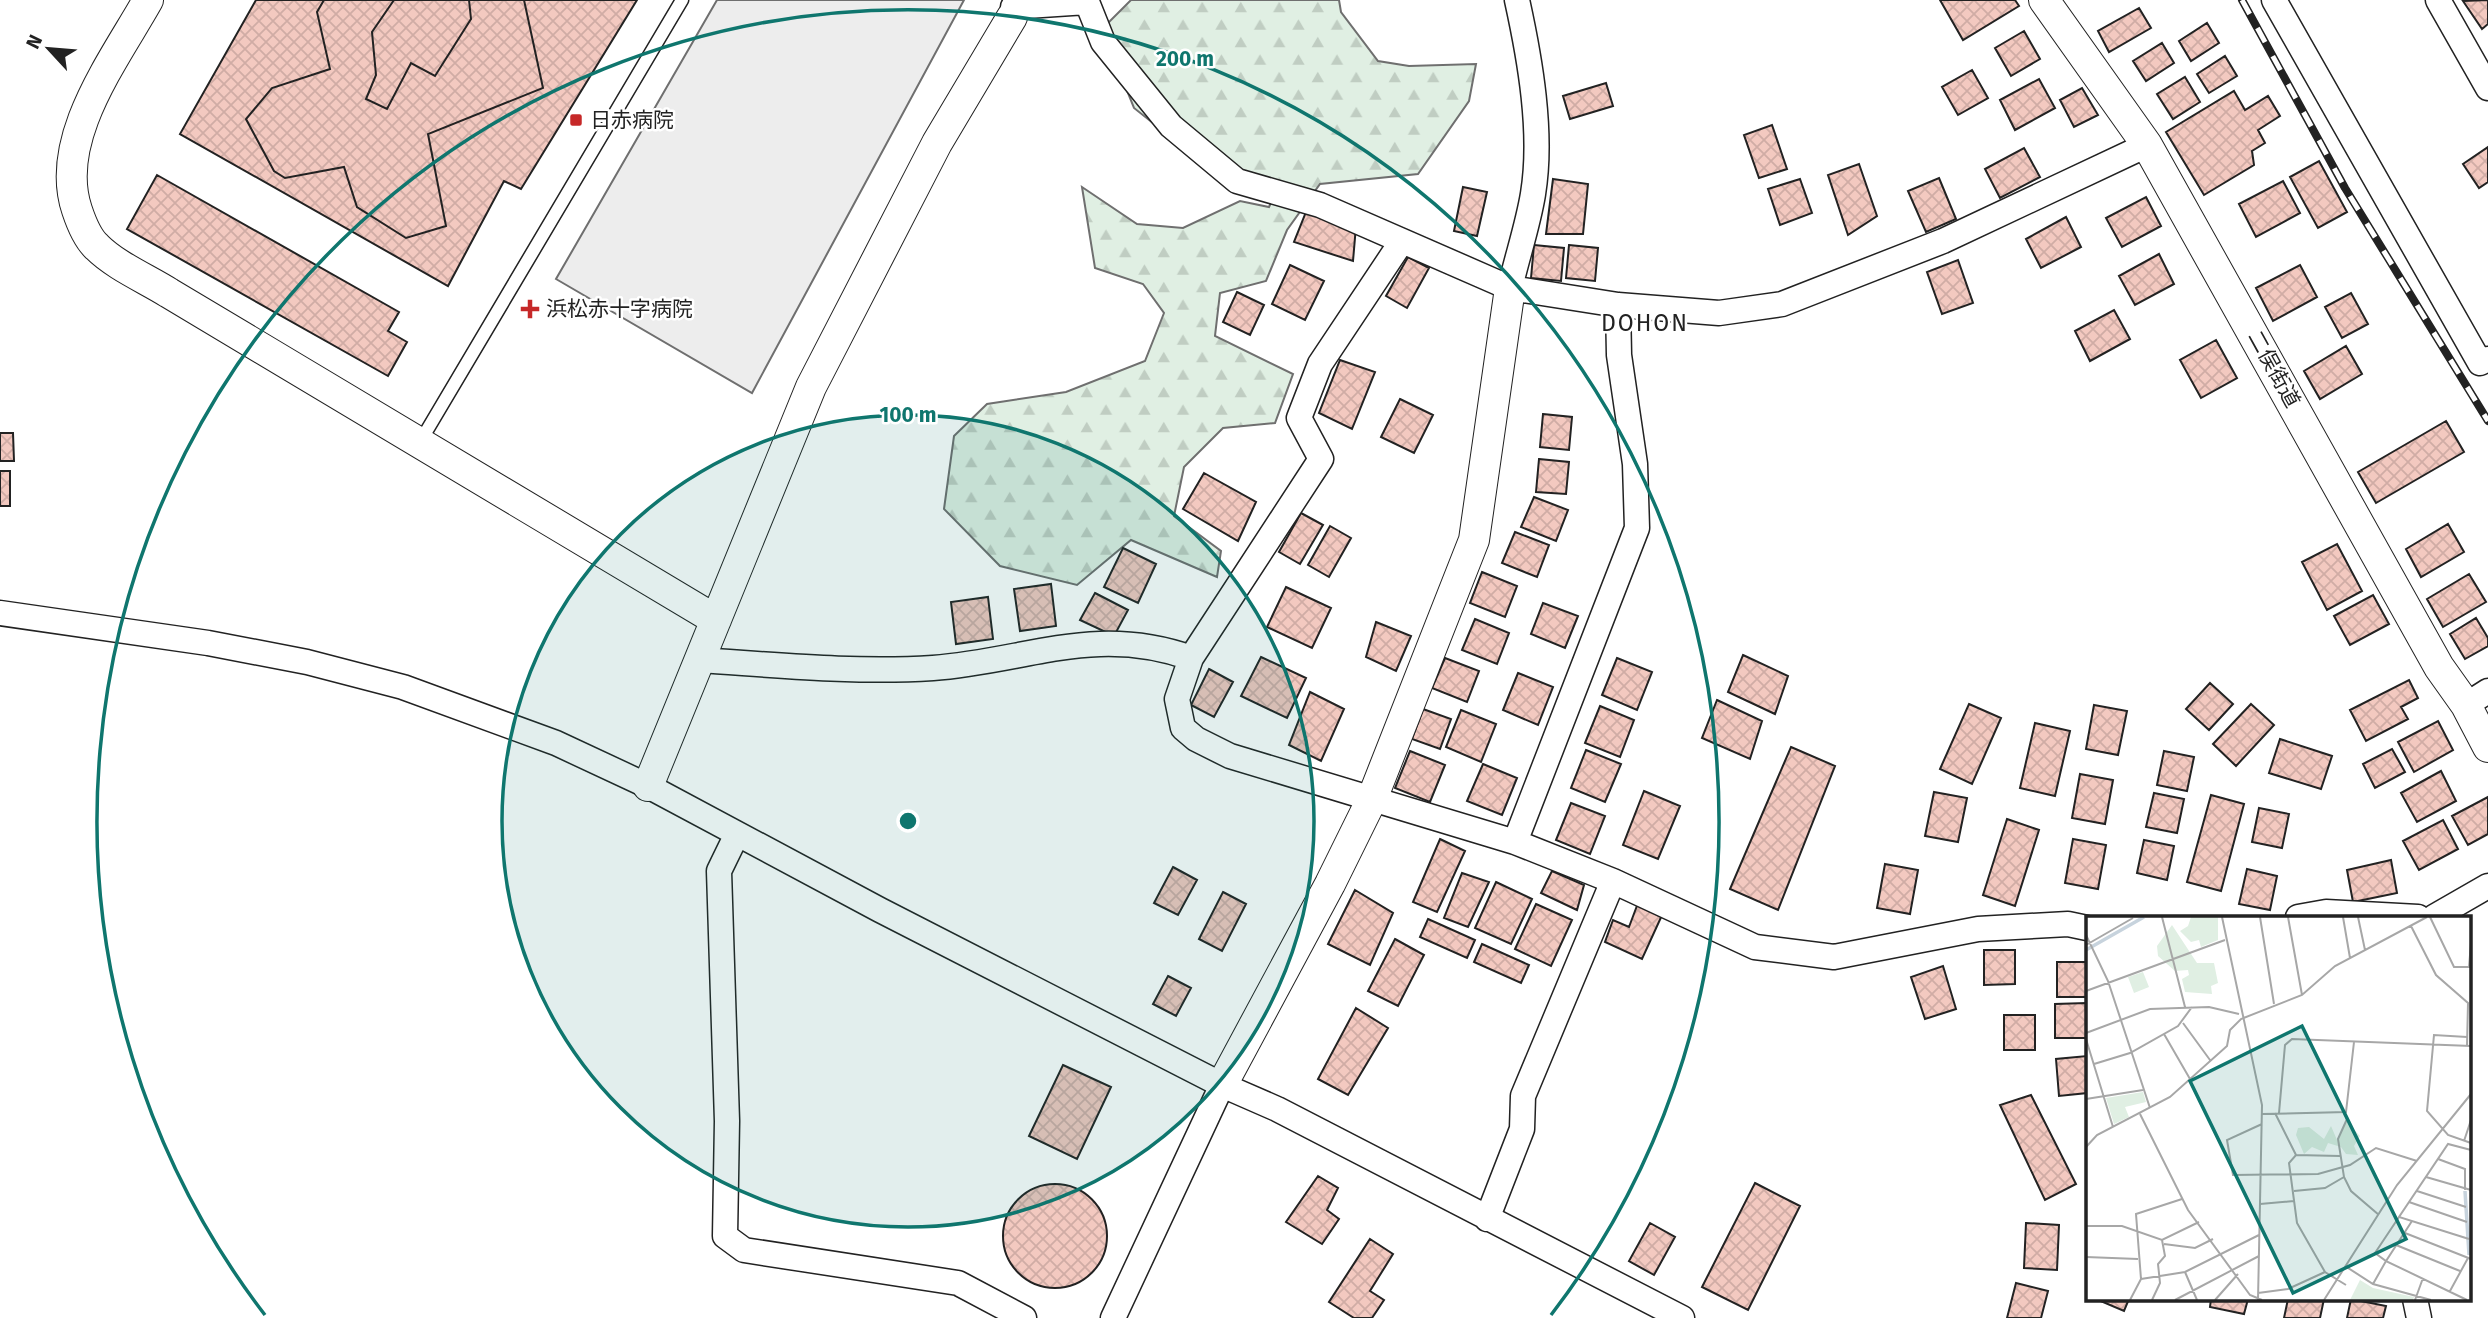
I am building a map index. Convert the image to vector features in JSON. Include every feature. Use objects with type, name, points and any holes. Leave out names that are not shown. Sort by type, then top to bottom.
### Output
[{"type":"street","points":[[148,0],[81,122],[70,181],[82,224],[97,247],[716,620]]},
{"type":"street","points":[[1113,1318],[1222,1085],[1330,884],[1372,799],[1474,540],[1510,288],[1534,192],[1531,69],[1517,0]]},
{"type":"street","name":"二俣街道","points":[[2044,0],[2147,145],[2439,667],[2477,698],[2488,747]]},
{"type":"street","points":[[2274,0],[2480,363],[2488,359]]},
{"type":"street","points":[[2438,0],[2488,88]]},
{"type":"street","points":[[648,786],[811,387],[937,143],[1013,8],[1087,2],[1102,42],[1171,126],[1237,181],[1320,205],[1510,288],[1618,305],[1718,313],[1782,304],[1943,240],[2147,145]]},
{"type":"street","points":[[1402,241],[1320,364],[1299,418],[1321,459],[1191,658],[1177,699],[1183,727],[1196,739],[1230,756],[1515,842],[1613,881],[1755,947],[1834,957],[1978,929],[2056,924],[2086,928]]},
{"type":"street","points":[[1515,842],[1637,528],[1635,464],[1619,355],[1618,305]]},
{"type":"street","points":[[0,613],[208,643],[307,662],[403,687],[556,743],[648,786],[1222,1085],[1278,1109],[1682,1318]]},
{"type":"street","points":[[699,660],[881,670],[937,667],[1101,642],[1164,649],[1191,658]]},
{"type":"street","points":[[737,834],[719,871],[727,1121],[725,1236],[744,1250],[958,1283],[1024,1318]]},
{"type":"street","points":[[1488,1219],[1522,1129],[1523,1096],[1613,881]]},
{"type":"street","points":[[2436,916],[2488,886]]},
{"type":"street","points":[[2304,916],[2326,912],[2400,916]]},
{"type":"street","points":[[2415,1300],[2419,1318]]},
{"type":"lane","points":[[419,442],[682,0]]},
{"type":"green space","points":[[1131,0],[1339,0],[1341,12],[1378,61],[1409,66],[1476,64],[1469,101],[1418,174],[1320,184],[1287,230],[1266,281],[1220,293],[1215,336],[1293,374],[1275,423],[1223,428],[1184,467],[1174,516],[1221,551],[1217,577],[1131,540],[1077,585],[1000,566],[944,509],[954,436],[987,404],[1066,392],[1145,361],[1164,313],[1143,284],[1095,268],[1082,187],[1137,224],[1183,228],[1240,201],[1269,207],[1277,190],[1188,151],[1134,108],[1102,29]]},
{"type":"shaded area","points":[[717,0],[964,0],[752,393],[556,279]]},
{"type":"building","points":[[256,0],[637,0],[521,189],[504,181],[448,286],[180,134]]},
{"type":"building","points":[[324,0],[524,0],[543,88],[428,134],[446,226],[406,238],[357,207],[344,167],[285,178],[274,171],[246,119],[272,88],[330,69],[317,12]]},
{"type":"building","points":[[394,0],[469,0],[471,19],[435,76],[411,63],[387,109],[366,99],[376,75],[372,32]]},
{"type":"building","points":[[1940,0],[2015,0],[2019,6],[1963,40]]},
{"type":"building","points":[[2488,0],[2488,24],[2482,29],[2463,1]]},
{"type":"building","points":[[2139,8],[2151,28],[2109,52],[2098,31]]},
{"type":"building","points":[[2207,23],[2219,43],[2191,61],[2179,41]]},
{"type":"building","points":[[2024,31],[2040,59],[2011,76],[1995,48]]},
{"type":"building","points":[[2162,43],[2174,63],[2146,81],[2133,61]]},
{"type":"building","points":[[2225,56],[2237,76],[2209,93],[2197,74]]},
{"type":"building","points":[[1972,70],[1988,98],[1958,115],[1942,87]]},
{"type":"building","points":[[2185,77],[2200,102],[2173,119],[2157,94]]},
{"type":"building","points":[[2039,79],[2055,108],[2015,130],[2000,100]]},
{"type":"building","points":[[1606,83],[1613,106],[1570,119],[1563,96]]},
{"type":"building","points":[[2082,88],[2098,115],[2074,127],[2060,100]]},
{"type":"building","points":[[2234,91],[2245,110],[2268,96],[2280,116],[2258,130],[2265,143],[2252,151],[2254,165],[2204,195],[2166,132]]},
{"type":"building","points":[[1772,125],[1787,169],[1759,178],[1744,135]]},
{"type":"building","points":[[2488,147],[2488,182],[2479,188],[2463,164]]},
{"type":"building","points":[[2024,148],[2040,177],[2000,198],[1985,169]]},
{"type":"building","points":[[2319,161],[2347,212],[2318,228],[2290,177]]},
{"type":"building","points":[[1859,164],[1877,216],[1848,235],[1828,175]]},
{"type":"building","points":[[157,175],[399,312],[388,331],[407,342],[388,376],[127,229]]},
{"type":"building","points":[[1939,178],[1956,219],[1926,232],[1908,191]]},
{"type":"building","points":[[1553,179],[1588,184],[1583,234],[1546,234]]},
{"type":"building","points":[[1800,179],[1812,213],[1780,225],[1768,189]]},
{"type":"building","points":[[2283,181],[2300,213],[2256,237],[2239,204]]},
{"type":"building","points":[[1463,187],[1487,192],[1477,236],[1454,231]]},
{"type":"building","points":[[2146,197],[2161,226],[2122,247],[2106,218]]},
{"type":"building","points":[[1306,212],[1356,226],[1353,261],[1294,242]]},
{"type":"building","points":[[2066,217],[2081,247],[2041,268],[2026,239]]},
{"type":"building","points":[[1534,245],[1564,248],[1561,281],[1531,278]]},
{"type":"building","points":[[1569,245],[1598,248],[1595,281],[1566,278]]},
{"type":"building","points":[[2159,254],[2174,284],[2135,305],[2119,276]]},
{"type":"building","points":[[1408,257],[1429,268],[1407,308],[1386,296]]},
{"type":"building","points":[[1958,260],[1973,303],[1942,314],[1927,272]]},
{"type":"building","points":[[1290,265],[1324,281],[1305,320],[1272,304]]},
{"type":"building","points":[[2300,265],[2317,297],[2273,321],[2256,288]]},
{"type":"building","points":[[1237,292],[1264,305],[1250,335],[1223,322]]},
{"type":"building","points":[[2351,293],[2368,324],[2342,338],[2325,307]]},
{"type":"building","points":[[2114,310],[2130,339],[2090,361],[2075,331]]},
{"type":"building","points":[[2216,340],[2237,378],[2201,398],[2180,360]]},
{"type":"building","points":[[2346,346],[2362,374],[2320,399],[2304,371]]},
{"type":"building","points":[[1340,360],[1375,372],[1352,429],[1319,413]]},
{"type":"building","points":[[1400,399],[1433,415],[1414,453],[1381,437]]},
{"type":"building","points":[[1543,414],[1572,417],[1569,450],[1540,447]]},
{"type":"building","points":[[2446,421],[2464,452],[2376,503],[2358,472]]},
{"type":"building","points":[[0,433],[13,433],[14,461],[0,461]]},
{"type":"building","points":[[1539,459],[1569,462],[1566,494],[1536,492]]},
{"type":"building","points":[[0,471],[10,471],[10,506],[0,506]]},
{"type":"building","points":[[1204,473],[1256,502],[1238,541],[1183,509]]},
{"type":"building","points":[[1534,497],[1568,510],[1556,541],[1521,527]]},
{"type":"building","points":[[1301,513],[1323,525],[1300,564],[1279,552]]},
{"type":"building","points":[[2448,524],[2464,552],[2421,577],[2406,549]]},
{"type":"building","points":[[1330,526],[1351,538],[1329,577],[1308,565]]},
{"type":"building","points":[[1515,532],[1549,545],[1537,577],[1502,563]]},
{"type":"building","points":[[2337,544],[2362,591],[2327,610],[2302,562]]},
{"type":"building","points":[[1123,548],[1156,564],[1138,603],[1104,587]]},
{"type":"building","points":[[1482,572],[1517,586],[1505,617],[1470,603]]},
{"type":"building","points":[[2469,574],[2486,602],[2443,627],[2427,599]]},
{"type":"building","points":[[1051,584],[1056,626],[1020,631],[1014,589]]},
{"type":"building","points":[[1286,587],[1331,608],[1312,648],[1267,627]]},
{"type":"building","points":[[1095,593],[1128,610],[1114,636],[1080,620]]},
{"type":"building","points":[[2373,595],[2389,624],[2350,645],[2334,616]]},
{"type":"building","points":[[988,597],[993,639],[956,644],[951,602]]},
{"type":"building","points":[[1543,603],[1578,616],[1565,648],[1531,634]]},
{"type":"building","points":[[2476,618],[2488,638],[2488,646],[2465,659],[2450,634]]},
{"type":"building","points":[[1475,619],[1509,633],[1497,664],[1462,650]]},
{"type":"building","points":[[1376,622],[1411,636],[1396,671],[1366,657]]},
{"type":"building","points":[[1743,655],[1788,676],[1775,714],[1728,692]]},
{"type":"building","points":[[1261,657],[1306,678],[1287,718],[1241,696]]},
{"type":"building","points":[[1445,658],[1479,671],[1467,702],[1432,688]]},
{"type":"building","points":[[1617,658],[1652,672],[1637,710],[1602,695]]},
{"type":"building","points":[[1209,669],[1233,682],[1214,717],[1191,705]]},
{"type":"building","points":[[1518,673],[1553,687],[1538,725],[1503,710]]},
{"type":"building","points":[[2409,680],[2418,698],[2401,707],[2408,719],[2366,741],[2350,710]]},
{"type":"building","points":[[2210,683],[2233,704],[2209,730],[2186,709]]},
{"type":"building","points":[[1310,692],[1344,709],[1321,761],[1289,745]]},
{"type":"building","points":[[1717,700],[1762,721],[1750,759],[1702,738]]},
{"type":"building","points":[[1969,704],[2001,718],[1972,784],[1940,769]]},
{"type":"building","points":[[2251,704],[2274,725],[2236,766],[2213,744]]},
{"type":"building","points":[[2094,705],[2127,711],[2118,755],[2086,749]]},
{"type":"building","points":[[1600,706],[1634,720],[1620,757],[1585,743]]},
{"type":"building","points":[[1423,709],[1451,719],[1440,749],[1412,739]]},
{"type":"building","points":[[1461,710],[1496,724],[1481,762],[1446,747]]},
{"type":"building","points":[[2438,721],[2453,750],[2414,772],[2398,742]]},
{"type":"building","points":[[2035,723],[2070,731],[2055,796],[2020,788]]},
{"type":"building","points":[[2280,739],[2332,756],[2321,789],[2269,773]]},
{"type":"building","points":[[1791,747],[1835,766],[1778,910],[1730,889]]},
{"type":"building","points":[[2392,749],[2405,772],[2375,788],[2363,764]]},
{"type":"building","points":[[1586,750],[1621,764],[1605,802],[1571,788]]},
{"type":"building","points":[[1410,751],[1445,765],[1430,802],[1395,788]]},
{"type":"building","points":[[2164,751],[2194,757],[2187,791],[2157,785]]},
{"type":"building","points":[[1483,764],[1517,778],[1502,815],[1467,801]]},
{"type":"building","points":[[2441,771],[2456,801],[2417,822],[2401,793]]},
{"type":"building","points":[[2080,774],[2113,780],[2105,824],[2072,818]]},
{"type":"building","points":[[1644,791],[1680,806],[1658,859],[1623,845]]},
{"type":"building","points":[[1934,792],[1967,798],[1958,842],[1925,836]]},
{"type":"building","points":[[2154,793],[2184,799],[2177,833],[2146,827]]},
{"type":"building","points":[[2211,795],[2244,804],[2221,891],[2187,882]]},
{"type":"building","points":[[2488,797],[2488,834],[2468,845],[2452,816]]},
{"type":"building","points":[[1571,803],[1605,816],[1590,854],[1556,840]]},
{"type":"building","points":[[2259,808],[2289,814],[2282,848],[2252,842]]},
{"type":"building","points":[[2007,819],[2039,830],[2015,906],[1983,895]]},
{"type":"building","points":[[2443,820],[2458,849],[2419,870],[2403,841]]},
{"type":"building","points":[[1440,839],[1465,851],[1437,912],[1413,902]]},
{"type":"building","points":[[2073,839],[2106,845],[2098,889],[2065,883]]},
{"type":"building","points":[[2144,840],[2174,846],[2167,880],[2137,873]]},
{"type":"building","points":[[2391,860],[2397,893],[2353,902],[2347,870]]},
{"type":"building","points":[[1885,864],[1918,870],[1910,914],[1877,908]]},
{"type":"building","points":[[1173,867],[1197,880],[1178,915],[1154,903]]},
{"type":"building","points":[[2247,869],[2277,876],[2270,910],[2239,904]]},
{"type":"building","points":[[1552,871],[1584,885],[1577,910],[1541,893]]},
{"type":"building","points":[[1462,873],[1489,882],[1468,927],[1444,918]]},
{"type":"building","points":[[1496,882],[1532,899],[1511,944],[1475,928]]},
{"type":"building","points":[[1355,890],[1393,913],[1370,965],[1328,944]]},
{"type":"building","points":[[1223,892],[1246,904],[1222,951],[1199,939]]},
{"type":"building","points":[[1638,903],[1663,913],[1642,959],[1605,942],[1613,920],[1629,927]]},
{"type":"building","points":[[1536,904],[1572,920],[1551,966],[1515,949]]},
{"type":"building","points":[[1428,919],[1475,940],[1467,958],[1420,937]]},
{"type":"building","points":[[1395,939],[1424,955],[1398,1006],[1368,991]]},
{"type":"building","points":[[1482,944],[1529,965],[1521,983],[1474,962]]},
{"type":"building","points":[[1984,950],[2015,950],[2015,984],[1984,985]]},
{"type":"building","points":[[2057,962],[2086,962],[2086,997],[2057,997]]},
{"type":"building","points":[[1943,966],[1956,1009],[1925,1019],[1911,977]]},
{"type":"building","points":[[1168,976],[1191,988],[1176,1016],[1153,1004]]},
{"type":"building","points":[[2086,1003],[2086,1038],[2055,1038],[2055,1004]]},
{"type":"building","points":[[1356,1008],[1388,1028],[1348,1095],[1318,1079]]},
{"type":"building","points":[[2004,1015],[2035,1015],[2035,1050],[2004,1050]]},
{"type":"building","points":[[2086,1056],[2086,1093],[2059,1096],[2056,1059]]},
{"type":"building","points":[[1063,1065],[1111,1087],[1077,1159],[1029,1136]]},
{"type":"building","points":[[2031,1095],[2076,1184],[2045,1200],[2000,1105]]},
{"type":"building","points":[[1318,1176],[1338,1188],[1327,1210],[1339,1219],[1322,1244],[1286,1222]]},
{"type":"building","points":[[1755,1183],[1800,1206],[1748,1310],[1702,1287]]},
{"type":"building","points":[[1055,1184],[1075,1188],[1092,1199],[1103,1216],[1107,1236],[1103,1256],[1092,1273],[1075,1284],[1055,1288],[1035,1284],[1018,1273],[1007,1256],[1003,1236],[1007,1216],[1018,1199],[1035,1188]]},
{"type":"building","points":[[1650,1223],[1675,1237],[1654,1275],[1629,1261]]},
{"type":"building","points":[[2026,1223],[2059,1225],[2057,1270],[2024,1268]]},
{"type":"building","points":[[1370,1239],[1393,1254],[1370,1291],[1384,1300],[1372,1318],[1354,1318],[1329,1302]]},
{"type":"building","points":[[2016,1283],[2048,1291],[2041,1318],[2007,1318]]},
{"type":"building","points":[[2098,1300],[2129,1300],[2124,1311]]},
{"type":"building","points":[[2211,1300],[2248,1300],[2244,1314],[2210,1307]]},
{"type":"building","points":[[2288,1300],[2324,1300],[2320,1318],[2284,1318]]},
{"type":"building","points":[[2351,1300],[2386,1306],[2383,1318],[2347,1318]]},
{"type":"railway","points":[[2242,0],[2345,188],[2488,421]]},
{"type":"place","name":"日赤病院","points":[[576,120]]},
{"type":"place","name":"浜松赤十字病院","points":[[530,309]]},
{"type":"district","name":"DOHON","points":[[1645,323]]}]
